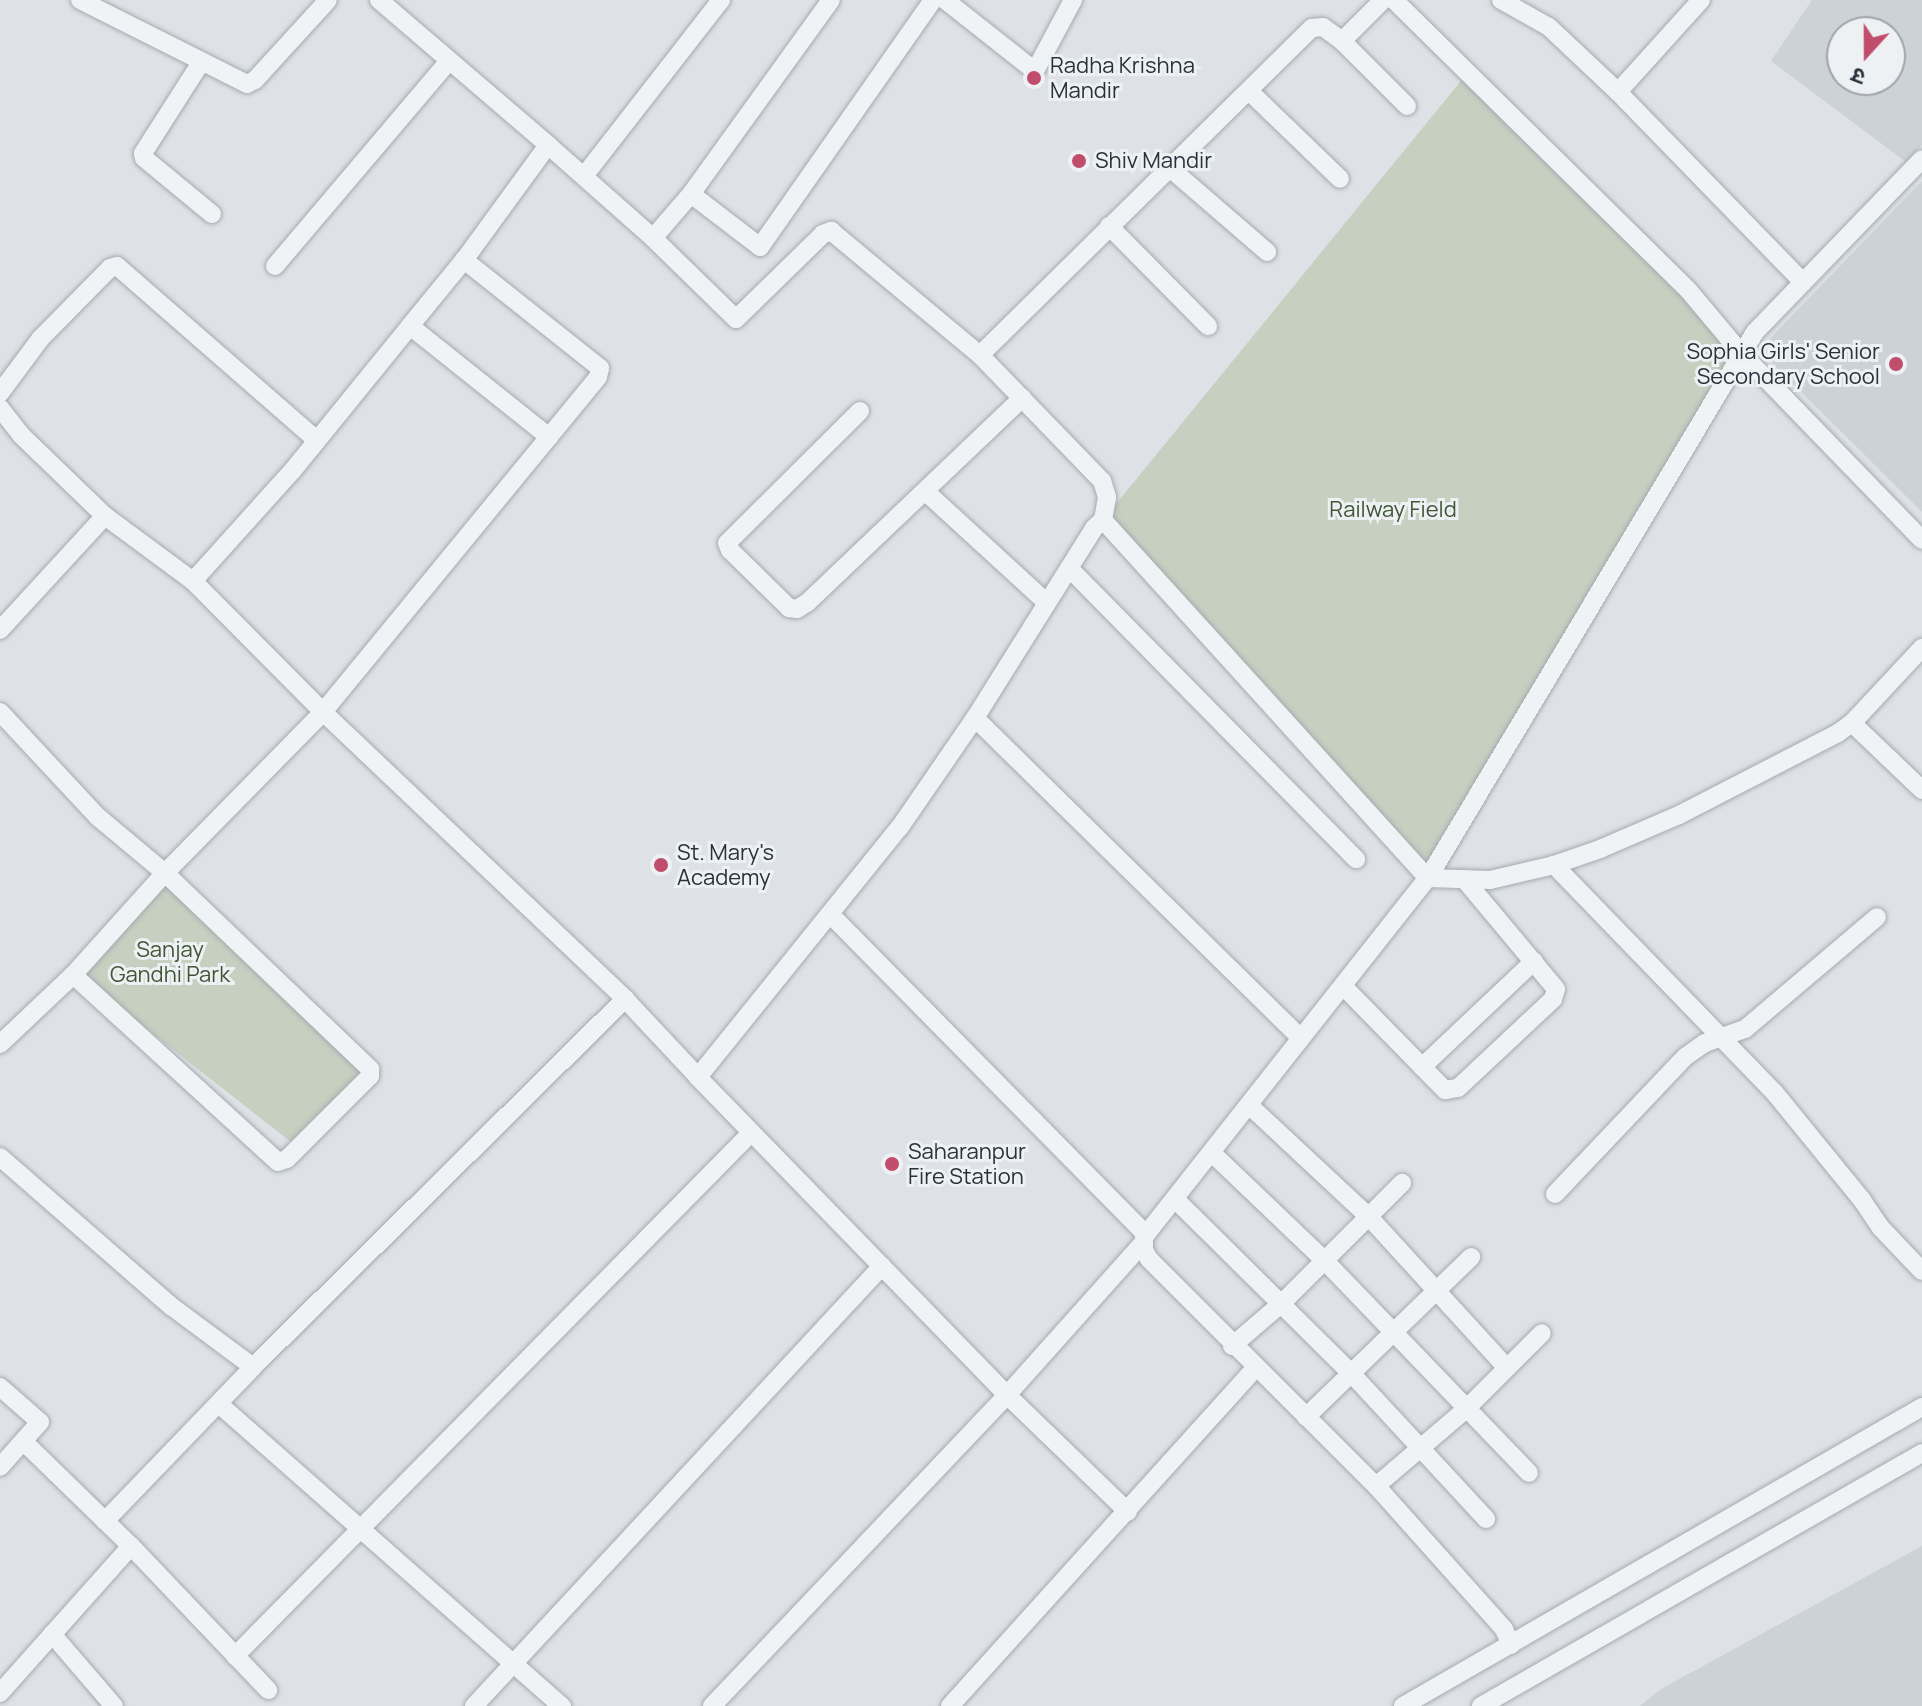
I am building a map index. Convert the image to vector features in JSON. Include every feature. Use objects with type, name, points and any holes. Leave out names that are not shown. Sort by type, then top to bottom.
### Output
[{"type":"street","points":[[80,0],[200,64],[243,83],[251,83],[328,0]]},
{"type":"street","points":[[379,0],[584,176],[736,319],[823,234],[831,231],[980,355],[1102,481],[1107,497],[1103,520],[1069,568],[975,718],[900,827],[698,1077]]},
{"type":"street","points":[[584,176],[721,0]]},
{"type":"street","points":[[653,238],[691,194],[831,0]]},
{"type":"street","points":[[691,194],[760,247],[933,0]]},
{"type":"street","points":[[945,0],[1035,71],[1073,0]]},
{"type":"street","points":[[1394,0],[1689,291],[1741,353],[1922,540]]},
{"type":"street","points":[[1501,0],[1549,27],[1618,92],[1802,281]]},
{"type":"street","points":[[1618,92],[1701,0]]},
{"type":"street","points":[[1342,41],[1372,3]]},
{"type":"street","points":[[980,355],[1312,28],[1323,27],[1342,41],[1407,106]]},
{"type":"street","points":[[275,266],[448,62]]},
{"type":"street","points":[[200,64],[143,153],[144,158],[212,214]]},
{"type":"street","points":[[1250,92],[1340,179]]},
{"type":"street","points":[[193,581],[293,470],[315,439],[464,260],[548,145]]},
{"type":"street","points":[[712,1706],[1007,1395],[1144,1238],[1250,1106],[1428,878],[1741,353],[1802,281],[1922,159]]},
{"type":"street","points":[[1171,169],[1267,252]]},
{"type":"street","points":[[1109,226],[1208,326]]},
{"type":"street","points":[[0,1044],[73,975],[165,873],[323,712],[598,377],[600,368],[464,260]]},
{"type":"street","points":[[0,393],[41,338],[110,268],[117,266],[315,439]]},
{"type":"street","points":[[410,326],[549,437]]},
{"type":"street","points":[[860,411],[731,537],[727,545],[786,606],[797,609],[926,492],[1022,398]]},
{"type":"street","points":[[0,408],[21,435],[105,516],[193,581],[323,712],[625,999],[1007,1395],[1128,1512]]},
{"type":"street","points":[[926,492],[1047,603]]},
{"type":"street","points":[[0,630],[105,516]]},
{"type":"street","points":[[1103,520],[1428,878],[1490,880],[1554,865],[1679,815],[1852,723],[1922,648]]},
{"type":"street","points":[[1069,568],[1356,859]]},
{"type":"street","points":[[0,712],[98,817],[165,873],[370,1069],[367,1080],[287,1159],[278,1162],[73,975]]},
{"type":"street","points":[[975,718],[1301,1038]]},
{"type":"street","points":[[1852,723],[1922,790]]},
{"type":"street","points":[[1554,865],[1774,1092],[1881,1228],[1922,1271]]},
{"type":"street","points":[[1343,986],[1445,1090],[1452,1091],[1553,999],[1556,989],[1464,879]]},
{"type":"street","points":[[830,914],[1144,1238],[1149,1259],[1232,1346],[1376,1486],[1504,1629],[1511,1645]]},
{"type":"street","points":[[1555,1194],[1685,1057],[1705,1043],[1745,1029],[1877,917]]},
{"type":"street","points":[[1422,1067],[1534,961]]},
{"type":"street","points":[[105,1521],[220,1405],[253,1367],[625,999]]},
{"type":"street","points":[[1250,1106],[1370,1218],[1506,1367]]},
{"type":"street","points":[[235,1656],[362,1531],[751,1133]]},
{"type":"street","points":[[1212,1153],[1325,1261],[1529,1473]]},
{"type":"street","points":[[0,1157],[171,1306],[253,1367]]},
{"type":"street","points":[[1232,1346],[1282,1303],[1402,1183]]},
{"type":"street","points":[[1175,1199],[1422,1446],[1486,1519]]},
{"type":"street","points":[[1306,1417],[1471,1257]]},
{"type":"street","points":[[474,1706],[882,1266]]},
{"type":"street","points":[[1376,1486],[1466,1409],[1542,1333]]},
{"type":"street","points":[[950,1706],[1255,1368]]},
{"type":"street","points":[[0,1387],[38,1418],[39,1426],[0,1467]]},
{"type":"street","points":[[220,1405],[562,1706]]},
{"type":"street","points":[[1403,1706],[1922,1407]]},
{"type":"street","points":[[24,1442],[131,1546],[268,1690]]},
{"type":"street","points":[[1481,1706],[1922,1453]]},
{"type":"street","points":[[0,1693],[131,1546]]},
{"type":"street","points":[[52,1634],[114,1706]]},
{"type":"shaded area","points":[[1812,0],[1922,0],[1922,145],[1906,162],[1771,61]]},
{"type":"shaded area","points":[[1922,181],[1922,512],[1759,350]]},
{"type":"shaded area","points":[[1922,1546],[1922,1706],[1640,1706],[1661,1689]]},
{"type":"green space","name":"Railway Field","points":[[1469,71],[1741,353],[1428,878],[1103,520]]},
{"type":"green space","name":"Sanjay Gandhi Park","points":[[166,861],[366,1067],[295,1145],[74,972]]},
{"type":"place","name":"Radha Krishna Mandir","points":[[1034,78]]},
{"type":"place","name":"Shiv Mandir","points":[[1079,161]]},
{"type":"place","name":"Sophia Girls' Senior Secondary School","points":[[1896,364]]},
{"type":"place","name":"St. Mary's Academy","points":[[661,865]]},
{"type":"place","name":"Saharanpur Fire Station","points":[[892,1164]]}]
